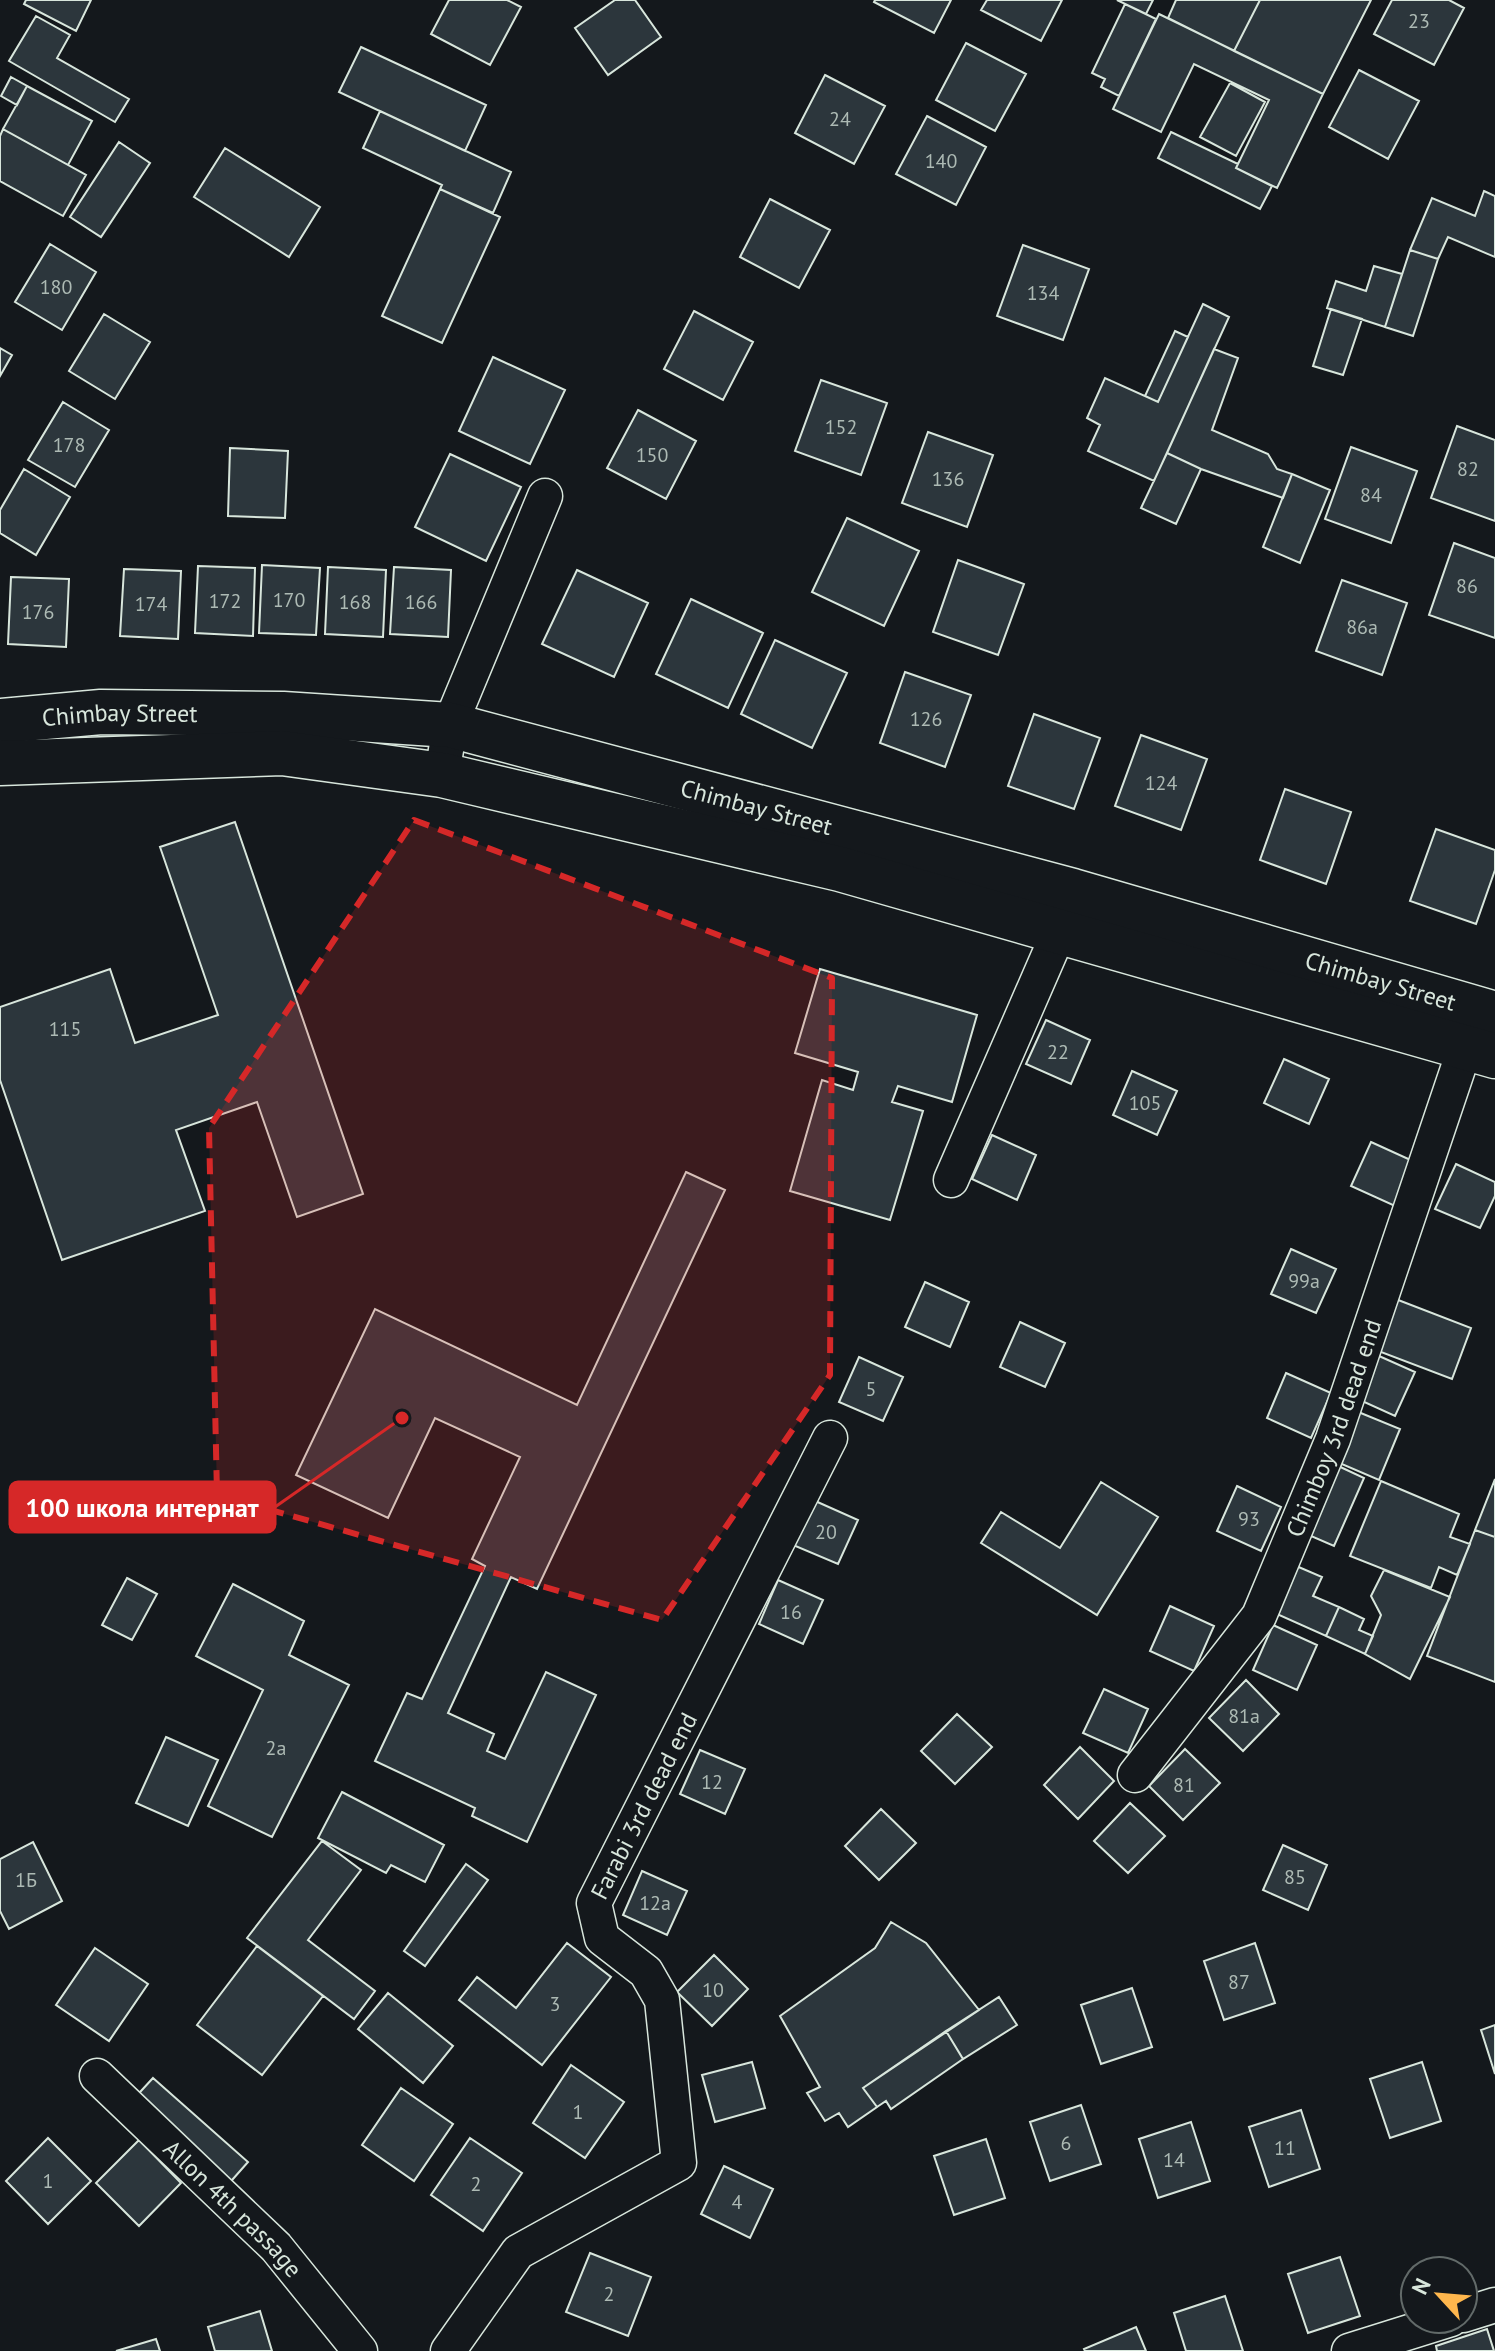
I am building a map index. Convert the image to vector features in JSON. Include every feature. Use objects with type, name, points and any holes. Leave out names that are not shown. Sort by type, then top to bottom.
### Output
[{"type":"main road","name":"Chimbay Street","points":[[0,721],[101,712],[283,714],[450,725],[1073,891],[1495,1014]]},
{"type":"main road","name":"Chimbay Street","points":[[0,763],[282,753],[442,775],[840,869],[1480,1052]]},
{"type":"street","points":[[442,775],[450,725],[545,496]]},
{"type":"street","points":[[951,1180],[1059,932],[1073,891]]},
{"type":"street","name":"Chimboy 3rd dead end","points":[[1135,1775],[1259,1616],[1333,1439],[1480,1052]]},
{"type":"street","name":"Farabi 3rd dead end","points":[[448,2351],[518,2252],[679,2163],[662,2000],[646,1972],[602,1938],[594,1903],[830,1438]]},
{"type":"street","name":"Allon 4th passage","points":[[97,2076],[276,2247],[360,2351]]},
{"type":"street","points":[[1349,2351],[1400,2335]]},
{"type":"highlighted area","points":[[414,820],[832,978],[830,1375],[662,1620],[217,1495],[209,1128]]},
{"type":"building","points":[[26,0],[91,0],[76,31],[24,4]]},
{"type":"building","points":[[449,0],[507,0],[521,7],[490,65],[431,34]]},
{"type":"building","points":[[615,0],[635,0],[661,37],[608,75],[575,28]]},
{"type":"building","points":[[875,0],[951,0],[934,33]]},
{"type":"building","points":[[987,0],[1062,0],[1041,41],[981,10]]},
{"type":"building","points":[[1117,0],[1153,0],[1146,14]]},
{"type":"building","points":[[1176,0],[1260,0],[1234,51],[1168,18]]},
{"type":"building","points":[[1260,0],[1371,0],[1323,94],[1234,51]]},
{"type":"building","points":[[1392,0],[1449,0],[1464,8],[1434,65],[1374,34]]},
{"type":"building","points":[[1125,4],[1156,19],[1119,96],[1101,87],[1105,79],[1092,73]]},
{"type":"building","points":[[1159,14],[1323,94],[1277,188],[1236,168],[1269,100],[1194,64],[1161,132],[1113,109]]},
{"type":"building","points":[[36,16],[70,35],[57,58],[129,99],[115,122],[9,61]]},
{"type":"building","points":[[966,43],[1026,74],[995,131],[936,100]]},
{"type":"building","points":[[361,47],[486,105],[465,151],[339,92]]},
{"type":"building","points":[[1359,70],[1419,101],[1388,159],[1329,127]]},
{"type":"building","points":[[825,75],[885,106],[854,164],[795,133]]},
{"type":"building","points":[[11,77],[27,86],[17,105],[1,96]]},
{"type":"building","points":[[1230,83],[1265,102],[1236,156],[1200,137]]},
{"type":"building","points":[[27,86],[92,121],[68,165],[3,129]]},
{"type":"building","points":[[380,111],[511,172],[493,213],[363,148]]},
{"type":"building","points":[[927,116],[986,147],[956,205],[896,174]]},
{"type":"building","points":[[3,129],[86,175],[63,216],[0,181],[0,136]]},
{"type":"building","points":[[1171,132],[1238,164],[1236,168],[1272,186],[1260,209],[1158,158]]},
{"type":"building","points":[[119,142],[150,163],[101,237],[70,217]]},
{"type":"building","points":[[225,148],[320,207],[289,257],[194,197]]},
{"type":"building","points":[[440,189],[500,217],[442,343],[382,316]]},
{"type":"building","points":[[1484,191],[1495,196],[1495,257],[1448,237],[1438,259],[1410,250],[1432,198],[1475,216]]},
{"type":"building","points":[[770,199],[830,230],[799,288],[740,257]]},
{"type":"building","points":[[50,244],[96,272],[62,330],[15,302]]},
{"type":"building","points":[[1023,245],[1089,269],[1063,340],[997,316]]},
{"type":"building","points":[[1410,250],[1438,259],[1413,336],[1385,327]]},
{"type":"building","points":[[1374,266],[1402,274],[1385,327],[1327,308],[1336,281],[1366,291]]},
{"type":"building","points":[[1203,304],[1229,317],[1154,481],[1088,451],[1100,425],[1087,418],[1105,378],[1158,402]]},
{"type":"building","points":[[1331,309],[1362,319],[1343,375],[1313,366]]},
{"type":"building","points":[[694,311],[753,342],[723,400],[664,369]]},
{"type":"building","points":[[104,314],[150,342],[115,399],[69,371]]},
{"type":"building","points":[[1175,331],[1188,337],[1158,402],[1145,396]]},
{"type":"building","points":[[0,348],[12,355],[0,376]]},
{"type":"building","points":[[1214,349],[1238,358],[1212,430],[1268,454],[1277,469],[1292,474],[1283,498],[1201,469],[1167,453]]},
{"type":"building","points":[[493,357],[565,390],[530,464],[459,431]]},
{"type":"building","points":[[821,380],[887,403],[861,475],[795,451]]},
{"type":"building","points":[[63,402],[109,430],[75,487],[28,460]]},
{"type":"building","points":[[638,410],[696,441],[666,499],[607,468]]},
{"type":"building","points":[[1457,426],[1495,440],[1495,521],[1431,498]]},
{"type":"building","points":[[928,432],[993,455],[967,527],[902,503]]},
{"type":"building","points":[[1351,447],[1417,471],[1391,543],[1325,519]]},
{"type":"building","points":[[230,448],[288,451],[285,518],[228,516]]},
{"type":"building","points":[[1167,453],[1201,469],[1176,524],[1141,508]]},
{"type":"building","points":[[450,454],[521,487],[486,561],[415,527]]},
{"type":"building","points":[[24,469],[70,497],[36,555],[0,533],[0,510]]},
{"type":"building","points":[[1292,474],[1330,490],[1300,563],[1263,547]]},
{"type":"building","points":[[847,518],[919,551],[884,626],[812,592]]},
{"type":"building","points":[[1454,543],[1495,558],[1495,638],[1429,615]]},
{"type":"building","points":[[958,560],[1024,584],[998,655],[933,632]]},
{"type":"building","points":[[262,565],[320,568],[316,635],[259,633]]},
{"type":"building","points":[[198,566],[255,568],[253,636],[195,633]]},
{"type":"building","points":[[328,567],[386,570],[383,637],[325,634]]},
{"type":"building","points":[[394,567],[451,570],[448,637],[390,634]]},
{"type":"building","points":[[124,569],[181,571],[178,639],[120,636]]},
{"type":"building","points":[[577,570],[648,603],[614,677],[542,644]]},
{"type":"building","points":[[11,577],[69,579],[66,647],[8,644]]},
{"type":"building","points":[[1342,580],[1407,603],[1382,675],[1316,651]]},
{"type":"building","points":[[691,599],[763,633],[728,708],[656,674]]},
{"type":"building","points":[[775,640],[847,673],[812,748],[741,714]]},
{"type":"building","points":[[905,672],[971,695],[945,767],[880,743]]},
{"type":"building","points":[[1034,714],[1100,738],[1074,809],[1008,786]]},
{"type":"building","points":[[1141,735],[1207,759],[1181,830],[1115,806]]},
{"type":"building","points":[[1285,789],[1351,812],[1326,884],[1260,860]]},
{"type":"building","points":[[235,822],[363,1194],[297,1217],[257,1102],[176,1130],[205,1211],[62,1260],[0,1080],[0,1007],[110,969],[135,1043],[218,1015],[160,847]]},
{"type":"building","points":[[1436,829],[1495,850],[1495,870],[1476,924],[1410,901]]},
{"type":"building","points":[[820,969],[977,1015],[952,1102],[898,1086],[892,1102],[923,1111],[890,1220],[790,1191],[822,1080],[853,1090],[858,1072],[795,1053]]},
{"type":"building","points":[[1046,1020],[1090,1040],[1071,1084],[1026,1064]]},
{"type":"building","points":[[1284,1059],[1329,1079],[1309,1124],[1264,1103]]},
{"type":"building","points":[[1132,1071],[1177,1091],[1157,1135],[1113,1115]]},
{"type":"building","points":[[992,1135],[1036,1155],[1017,1200],[972,1179]]},
{"type":"building","points":[[1371,1142],[1415,1162],[1395,1206],[1351,1186]]},
{"type":"building","points":[[1456,1164],[1495,1182],[1495,1196],[1480,1228],[1435,1209]]},
{"type":"building","points":[[686,1172],[725,1190],[537,1589],[511,1577],[448,1713],[494,1734],[487,1751],[505,1759],[546,1672],[596,1695],[527,1842],[472,1816],[475,1808],[375,1761],[407,1693],[422,1699],[485,1566],[472,1559],[520,1457],[435,1418],[388,1518],[296,1475],[375,1309],[577,1405]]},
{"type":"building","points":[[1291,1249],[1336,1269],[1316,1313],[1271,1294]]},
{"type":"building","points":[[925,1282],[969,1302],[950,1347],[905,1327]]},
{"type":"building","points":[[1393,1298],[1471,1328],[1452,1379],[1373,1349]]},
{"type":"building","points":[[1020,1322],[1065,1343],[1045,1387],[1000,1367]]},
{"type":"building","points":[[1370,1352],[1415,1372],[1395,1416],[1351,1396]]},
{"type":"building","points":[[859,1357],[903,1377],[883,1421],[839,1402]]},
{"type":"building","points":[[1286,1373],[1331,1393],[1311,1438],[1267,1418]]},
{"type":"building","points":[[1351,1409],[1400,1429],[1379,1480],[1330,1459]]},
{"type":"building","points":[[1334,1464],[1364,1478],[1334,1546],[1304,1533]]},
{"type":"building","points":[[1495,1479],[1495,1537],[1475,1530]]},
{"type":"building","points":[[1381,1481],[1459,1514],[1450,1537],[1470,1544],[1457,1575],[1439,1567],[1431,1588],[1350,1556]]},
{"type":"building","points":[[1101,1482],[1158,1517],[1097,1615],[981,1543],[1001,1512],[1060,1548]]},
{"type":"building","points":[[1237,1486],[1281,1507],[1261,1551],[1217,1531]]},
{"type":"building","points":[[813,1500],[858,1520],[838,1564],[793,1545]]},
{"type":"building","points":[[1475,1530],[1495,1537],[1495,1682],[1427,1656]]},
{"type":"building","points":[[1287,1562],[1322,1577],[1313,1596],[1339,1607],[1326,1636],[1266,1609]]},
{"type":"building","points":[[1384,1570],[1450,1597],[1410,1679],[1365,1654],[1381,1615],[1371,1596]]},
{"type":"building","points":[[127,1578],[157,1594],[132,1640],[102,1625]]},
{"type":"building","points":[[778,1580],[823,1600],[803,1644],[759,1624]]},
{"type":"building","points":[[233,1584],[304,1621],[289,1655],[349,1685],[272,1837],[208,1806],[263,1690],[196,1656]]},
{"type":"building","points":[[1170,1606],[1214,1626],[1194,1671],[1150,1651]]},
{"type":"building","points":[[1339,1607],[1364,1619],[1359,1630],[1373,1636],[1365,1654],[1326,1636]]},
{"type":"building","points":[[1273,1625],[1317,1645],[1297,1690],[1253,1670]]},
{"type":"building","points":[[1246,1680],[1279,1714],[1243,1751],[1209,1718]]},
{"type":"building","points":[[1104,1689],[1148,1709],[1128,1753],[1083,1733]]},
{"type":"building","points":[[957,1714],[992,1747],[955,1784],[921,1751]]},
{"type":"building","points":[[166,1737],[218,1760],[188,1826],[136,1803]]},
{"type":"building","points":[[1080,1747],[1114,1781],[1078,1819],[1044,1785]]},
{"type":"building","points":[[1185,1749],[1220,1783],[1183,1820],[1149,1786]]},
{"type":"building","points":[[700,1750],[745,1769],[725,1814],[680,1794]]},
{"type":"building","points":[[342,1792],[444,1845],[425,1882],[391,1865],[386,1873],[318,1838]]},
{"type":"building","points":[[1130,1803],[1165,1836],[1128,1873],[1094,1841]]},
{"type":"building","points":[[881,1809],[916,1843],[879,1880],[845,1846]]},
{"type":"building","points":[[322,1841],[361,1870],[308,1940],[375,1991],[354,2019],[247,1938]]},
{"type":"building","points":[[33,1842],[62,1901],[9,1929],[0,1911],[0,1859]]},
{"type":"building","points":[[1283,1845],[1327,1865],[1308,1910],[1263,1890]]},
{"type":"building","points":[[466,1864],[488,1880],[425,1966],[404,1951]]},
{"type":"building","points":[[642,1871],[687,1891],[667,1935],[623,1915]]},
{"type":"building","points":[[891,1922],[926,1943],[979,2010],[863,2088],[877,2107],[848,2127],[839,2113],[825,2121],[807,2093],[820,2087],[780,2016],[875,1948]]},
{"type":"building","points":[[567,1943],[611,1977],[542,2065],[459,2000],[477,1977],[516,2008]]},
{"type":"building","points":[[1255,1943],[1275,2003],[1224,2020],[1204,1961]]},
{"type":"building","points":[[257,1946],[323,1996],[262,2075],[197,2025]]},
{"type":"building","points":[[95,1948],[148,1984],[109,2041],[56,2005]]},
{"type":"building","points":[[714,1955],[748,1989],[712,2026],[677,1992]]},
{"type":"building","points":[[1132,1988],[1152,2047],[1101,2064],[1081,2005]]},
{"type":"building","points":[[388,1993],[453,2046],[423,2083],[358,2029]]},
{"type":"building","points":[[999,1997],[1017,2025],[963,2059],[946,2031]]},
{"type":"building","points":[[1495,2025],[1495,2074],[1481,2030]]},
{"type":"building","points":[[946,2031],[963,2059],[891,2109],[886,2101],[877,2107],[863,2088]]},
{"type":"building","points":[[752,2062],[765,2108],[715,2122],[702,2075]]},
{"type":"building","points":[[1422,2062],[1441,2121],[1390,2138],[1370,2079]]},
{"type":"building","points":[[571,2065],[624,2102],[585,2158],[533,2123]]},
{"type":"building","points":[[153,2078],[248,2162],[225,2188],[129,2104]]},
{"type":"building","points":[[401,2088],[453,2124],[414,2181],[362,2145]]},
{"type":"building","points":[[1081,2105],[1101,2164],[1050,2181],[1030,2122]]},
{"type":"building","points":[[1301,2110],[1320,2169],[1269,2187],[1249,2127]]},
{"type":"building","points":[[1191,2122],[1210,2181],[1158,2198],[1139,2139]]},
{"type":"building","points":[[48,2138],[91,2181],[48,2224],[6,2181]]},
{"type":"building","points":[[470,2138],[522,2173],[483,2231],[431,2195]]},
{"type":"building","points":[[986,2139],[1005,2198],[954,2215],[934,2156]]},
{"type":"building","points":[[139,2140],[181,2183],[139,2226],[96,2183]]},
{"type":"building","points":[[724,2166],[773,2189],[750,2238],[701,2214]]},
{"type":"building","points":[[590,2253],[651,2277],[628,2336],[566,2312]]},
{"type":"building","points":[[1340,2257],[1360,2316],[1308,2333],[1288,2274]]},
{"type":"building","points":[[1225,2296],[1243,2351],[1186,2351],[1174,2313]]},
{"type":"building","points":[[260,2311],[272,2351],[215,2351],[208,2327]]},
{"type":"building","points":[[1136,2327],[1146,2351],[1084,2349]]},
{"type":"building","points":[[1487,2329],[1494,2351],[1437,2351],[1436,2346],[1469,2335],[1479,2335],[1479,2332]]},
{"type":"building","points":[[156,2339],[160,2351],[116,2351]]},
{"type":"place","name":"100 школа интернат","points":[[402,1418]]}]
